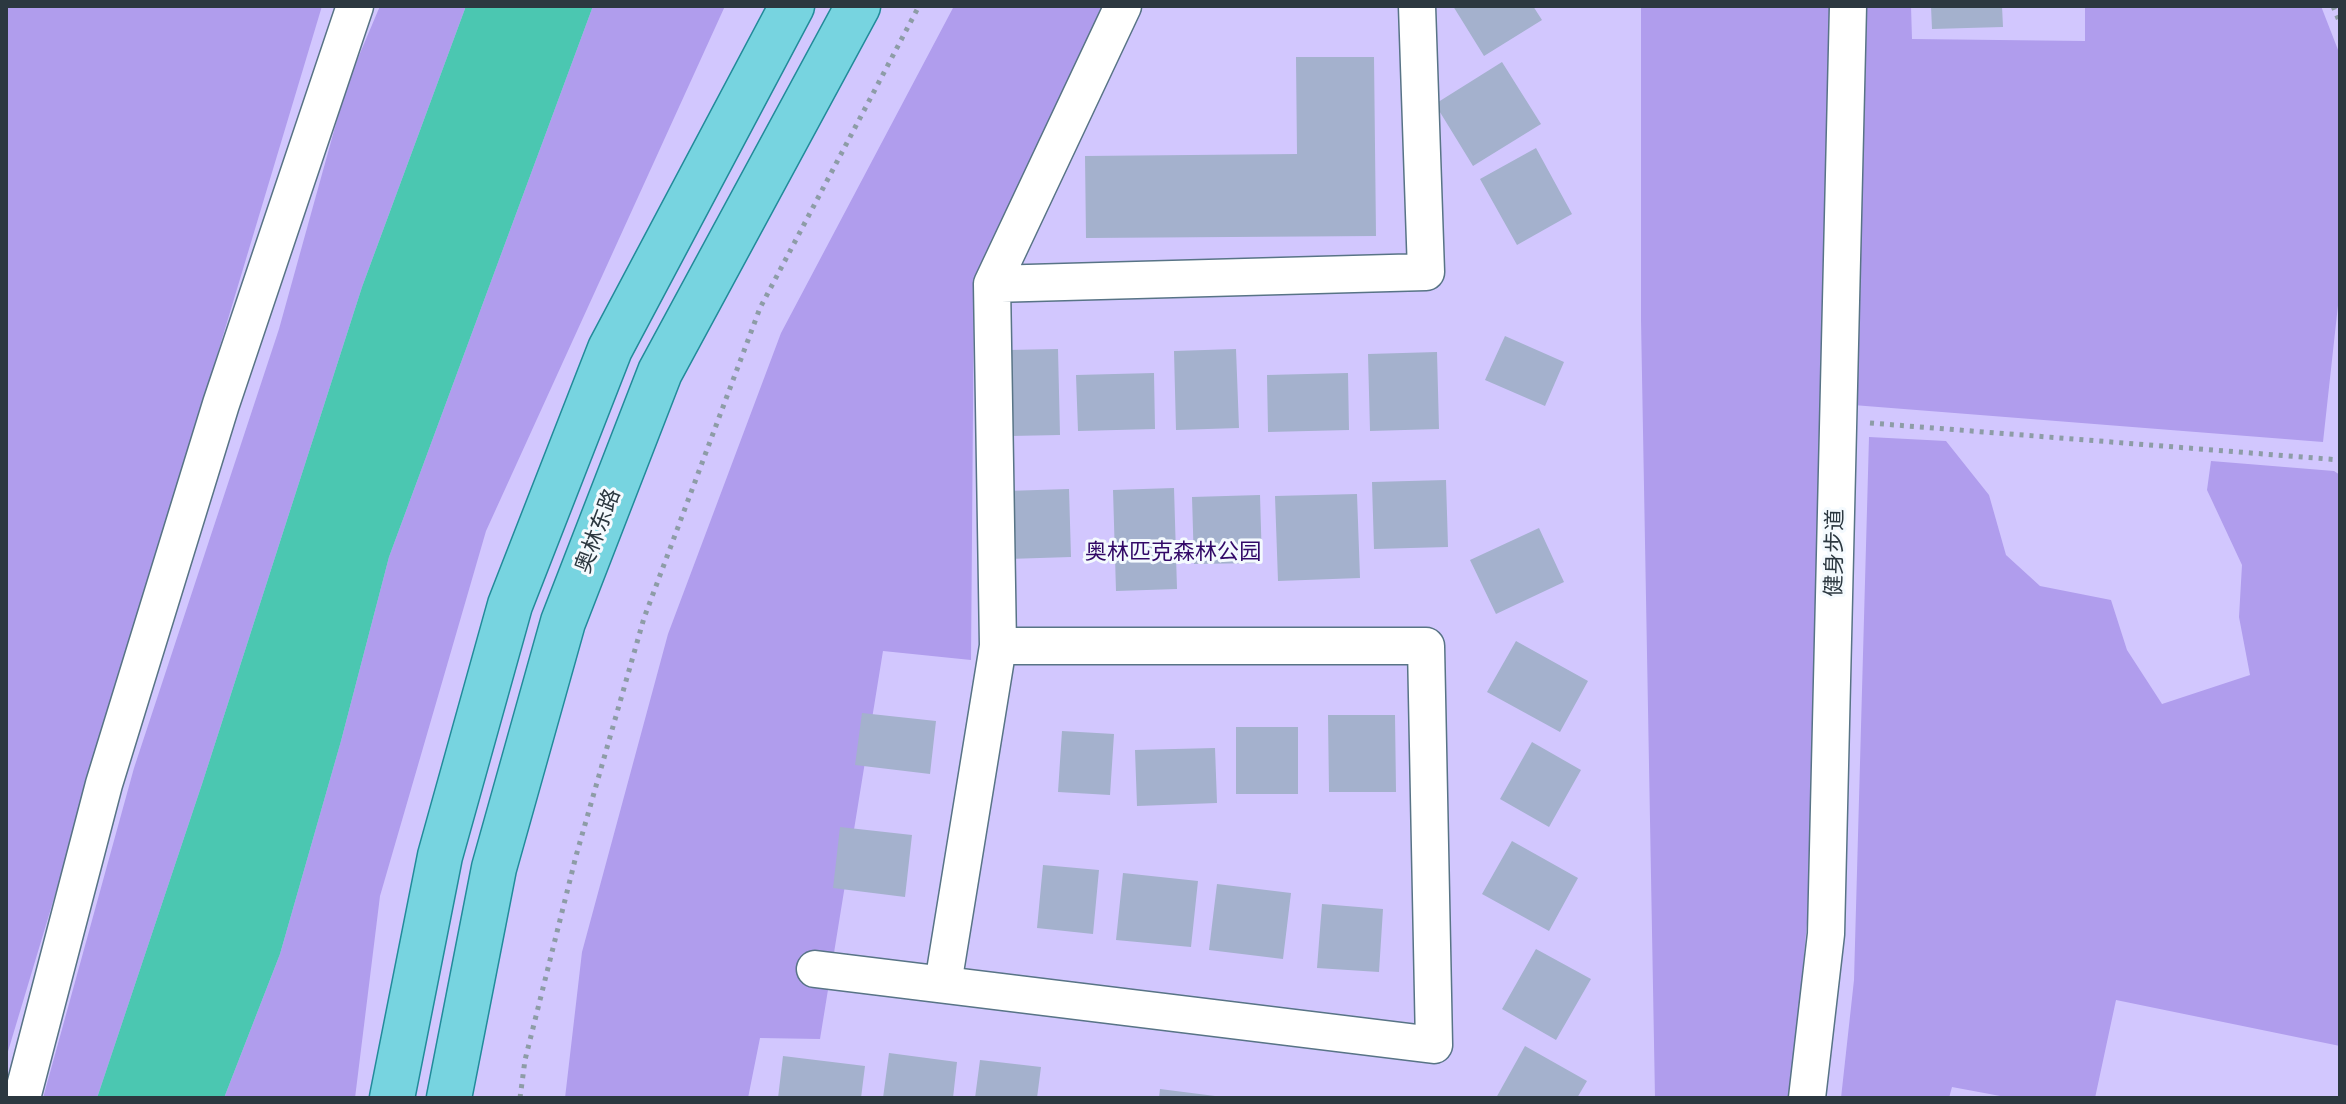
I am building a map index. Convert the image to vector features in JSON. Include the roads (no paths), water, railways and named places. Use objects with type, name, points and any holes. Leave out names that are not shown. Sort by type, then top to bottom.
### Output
[{"type":"main road","points":[[392,1098],[440,856],[510,605],[610,349],[792,6]]},
{"type":"main road","name":"奥林东路","points":[[449,1098],[494,868],[563,622],[660,372],[858,6]]},
{"type":"street","points":[[22,1098],[109,769],[221,404],[355,6]]},
{"type":"street","points":[[943,984],[998,646],[992,284],[1123,6]]},
{"type":"street","points":[[992,284],[1426,272],[1417,6]]},
{"type":"street","name":"健身步道","points":[[1807,1098],[1826,934],[1848,6]]},
{"type":"street","points":[[815,969],[1434,1045],[1426,646],[998,646]]},
{"type":"park label","name":"奥林匹克森林公园","points":[[1173,552]]}]
